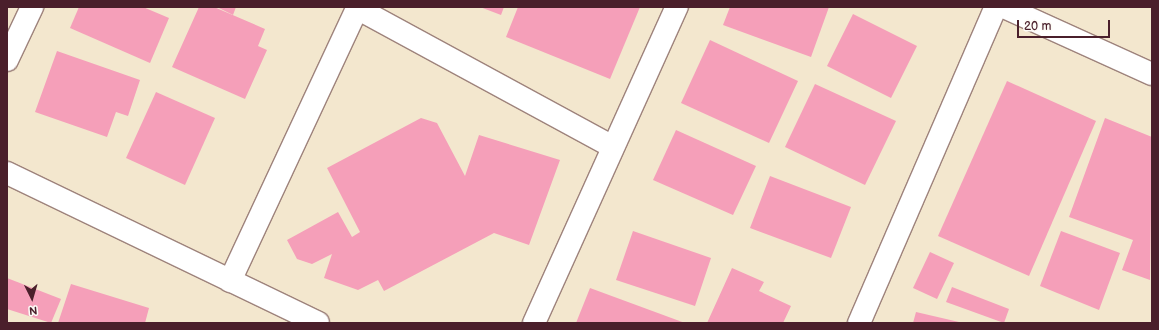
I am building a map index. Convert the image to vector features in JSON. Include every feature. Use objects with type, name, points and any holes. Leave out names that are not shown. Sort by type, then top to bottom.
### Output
[{"type":"street","points":[[7,60],[32,7]]},
{"type":"street","points":[[534,323],[677,7]]},
{"type":"street","points":[[859,323],[996,7]]},
{"type":"street","points":[[1004,7],[1152,74]]},
{"type":"street","points":[[230,281],[357,8],[613,147]]},
{"type":"street","points":[[7,173],[230,281],[308,321]]},
{"type":"building","points":[[79,7],[143,7],[169,18],[150,63],[70,28]]},
{"type":"building","points":[[199,7],[214,7],[265,29],[258,46],[267,50],[245,99],[172,67]]},
{"type":"building","points":[[217,7],[236,7],[233,15]]},
{"type":"building","points":[[480,7],[504,7],[501,15]]},
{"type":"building","points":[[518,7],[640,7],[610,79],[506,37]]},
{"type":"building","points":[[730,7],[829,7],[811,57],[723,25]]},
{"type":"building","points":[[853,14],[917,46],[891,98],[827,66]]},
{"type":"building","points":[[710,40],[798,81],[769,143],[681,103]]},
{"type":"building","points":[[57,51],[140,80],[128,116],[116,112],[107,137],[35,112]]},
{"type":"building","points":[[1007,81],[1096,121],[1029,276],[938,236]]},
{"type":"building","points":[[815,84],[896,121],[865,185],[785,147]]},
{"type":"building","points":[[156,92],[215,118],[185,185],[126,158]]},
{"type":"building","points":[[421,118],[437,123],[465,176],[479,135],[560,160],[529,245],[494,233],[384,291],[378,280],[358,290],[324,278],[332,254],[312,264],[297,259],[287,240],[338,212],[352,237],[360,232],[327,168]]},
{"type":"building","points":[[1105,118],[1152,137],[1150,280],[1122,270],[1133,240],[1069,217]]},
{"type":"building","points":[[676,130],[756,166],[733,215],[653,180]]},
{"type":"building","points":[[770,176],[851,207],[831,258],[750,228]]},
{"type":"building","points":[[633,231],[711,258],[695,306],[616,280]]},
{"type":"building","points":[[1061,231],[1120,253],[1099,310],[1040,286]]},
{"type":"building","points":[[930,252],[954,263],[937,299],[913,288]]},
{"type":"building","points":[[732,268],[764,282],[759,291],[791,306],[783,323],[707,323]]},
{"type":"building","points":[[7,278],[61,299],[51,323],[7,309]]},
{"type":"building","points":[[71,284],[149,308],[145,323],[58,323]]},
{"type":"building","points":[[952,287],[1009,309],[1004,323],[946,302]]},
{"type":"building","points":[[590,288],[685,323],[576,323]]},
{"type":"building","points":[[916,312],[959,322],[959,323],[913,323]]}]
